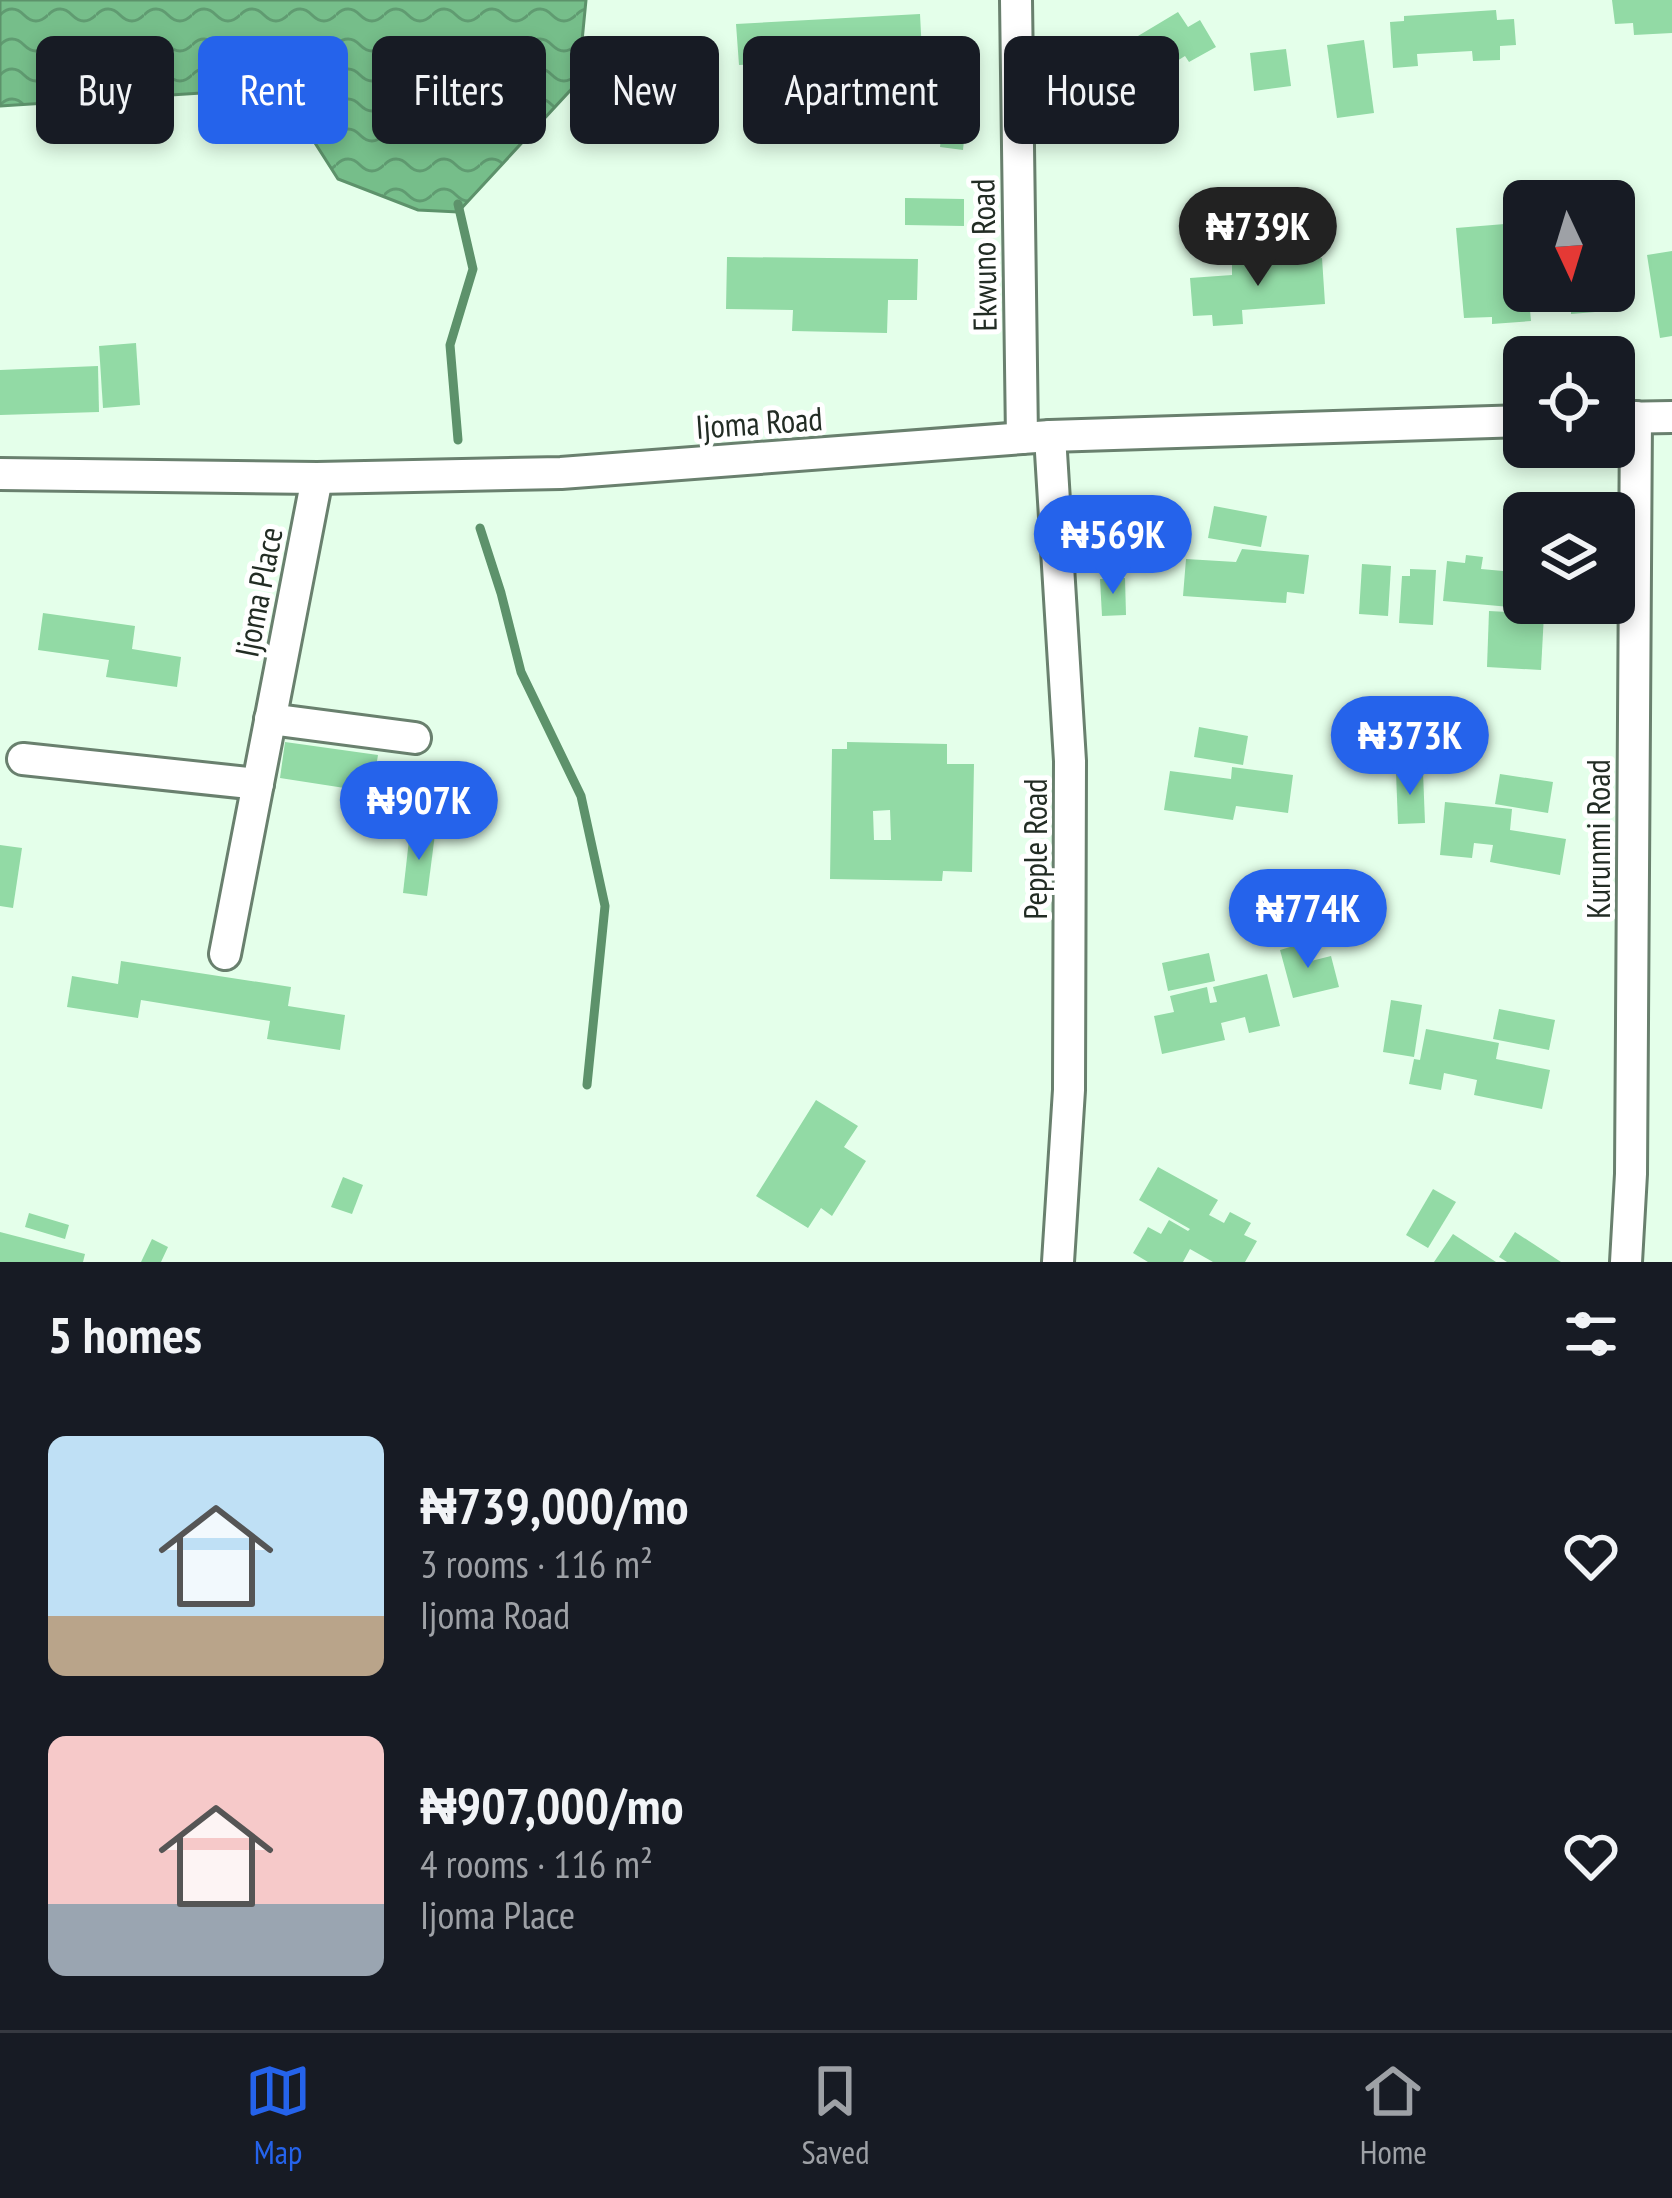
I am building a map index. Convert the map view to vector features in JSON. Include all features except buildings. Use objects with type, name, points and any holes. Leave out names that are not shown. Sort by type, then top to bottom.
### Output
[{"type":"street","name":"Ekwuno Road","points":[[1016,0],[1036,437]]},
{"type":"street","points":[[1635,417],[1672,417]]},
{"type":"street","name":"Ijoma Road","points":[[0,474],[317,478],[561,473],[1036,437],[1503,422]]},
{"type":"street","name":"Pepple Road","points":[[1036,437],[1070,761],[1070,1090],[1058,1262]]},
{"type":"street","name":"Kurunmi Road","points":[[1625,468],[1631,1174],[1626,1262]]},
{"type":"street","name":"Ijoma Place","points":[[225,954],[317,478]]},
{"type":"street","points":[[270,719],[415,738]]},
{"type":"street","points":[[23,759],[258,784]]},
{"type":"water","points":[[0,0],[586,0],[582,36],[570,36],[570,91],[546,117],[546,36],[372,36],[372,144],[521,144],[458,212],[418,210],[338,179],[316,144],[348,144],[348,36],[198,36],[198,93],[174,95],[174,36],[36,36],[36,104],[0,106]]},
{"type":"waterway","points":[[458,204],[473,269],[450,345],[458,440]]},
{"type":"waterway","points":[[480,528],[521,672],[581,796],[605,906],[587,1085]]}]
